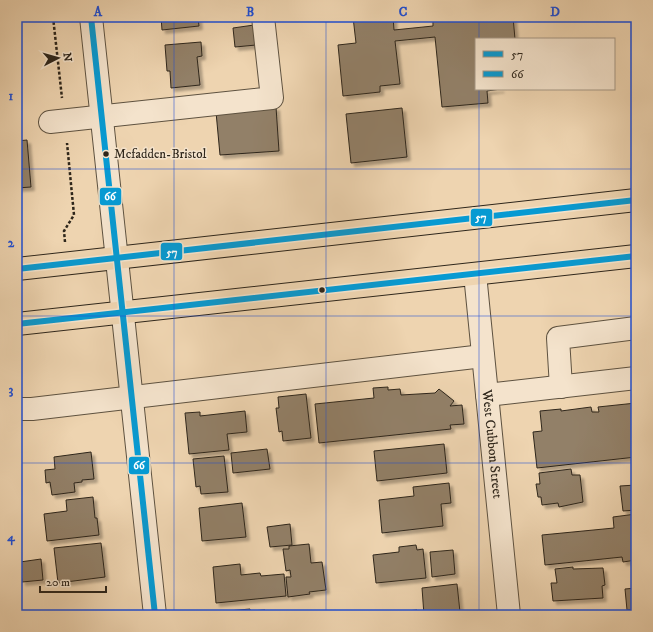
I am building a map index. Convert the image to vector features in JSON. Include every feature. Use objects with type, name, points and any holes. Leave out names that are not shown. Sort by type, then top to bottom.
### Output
[{"type":"main road","points":[[17,269],[636,200]]},
{"type":"main road","points":[[17,324],[636,256]]},
{"type":"street","points":[[91,17],[131,397],[150,614]]},
{"type":"street","points":[[50,122],[272,98],[263,17]]},
{"type":"street","name":"West Cubbon Street","points":[[475,274],[509,615]]},
{"type":"street","points":[[561,387],[558,338],[636,328]]},
{"type":"street","points":[[17,409],[32,409],[483,356]]},
{"type":"street","points":[[487,395],[636,378]]},
{"type":"building","points":[[161,17],[198,17],[199,26],[162,30]]},
{"type":"building","points":[[353,17],[393,17],[394,30],[433,26],[433,20],[430,20],[429,17],[513,17],[515,38],[475,38],[475,90],[494,90],[487,91],[488,103],[442,107],[435,37],[395,41],[400,84],[380,86],[380,92],[343,96],[338,45],[356,43]]},
{"type":"building","points":[[254,25],[256,45],[235,47],[233,28]]},
{"type":"building","points":[[201,42],[202,56],[197,57],[200,85],[171,88],[170,71],[167,71],[165,45]]},
{"type":"building","points":[[276,107],[279,151],[220,155],[216,112]]},
{"type":"building","points":[[402,108],[407,157],[351,163],[346,114]]},
{"type":"building","points":[[27,140],[31,187],[17,188],[17,141]]},
{"type":"building","points":[[388,387],[388,390],[400,389],[401,395],[435,393],[439,389],[454,401],[450,406],[462,405],[464,424],[450,425],[451,429],[319,443],[315,404],[374,398],[373,388]]},
{"type":"building","points":[[306,394],[311,438],[283,441],[282,431],[279,432],[276,408],[279,408],[278,397]]},
{"type":"building","points":[[636,403],[636,457],[537,468],[533,432],[542,431],[540,411],[561,409],[561,411],[591,407],[592,412],[599,412],[598,407]]},
{"type":"building","points":[[245,411],[247,432],[227,434],[229,450],[189,454],[185,413],[200,412],[200,416]]},
{"type":"building","points":[[444,444],[447,473],[377,481],[374,451]]},
{"type":"building","points":[[267,449],[270,469],[233,473],[231,453]]},
{"type":"building","points":[[91,452],[94,479],[82,480],[82,482],[74,483],[75,492],[52,495],[50,482],[46,483],[45,470],[55,469],[54,457]]},
{"type":"building","points":[[224,456],[228,492],[201,494],[200,486],[196,487],[193,459]]},
{"type":"building","points":[[571,469],[572,475],[580,475],[583,502],[559,507],[558,503],[542,505],[541,497],[538,497],[536,484],[540,484],[539,473]]},
{"type":"building","points":[[449,483],[451,503],[441,504],[443,526],[382,533],[379,500],[414,496],[413,487]]},
{"type":"building","points":[[636,485],[636,510],[623,511],[620,486]]},
{"type":"building","points":[[93,497],[95,518],[97,518],[99,535],[47,541],[44,514],[67,511],[66,500]]},
{"type":"building","points":[[242,503],[246,537],[202,541],[199,508]]},
{"type":"building","points":[[636,514],[636,560],[623,562],[622,557],[545,565],[542,535],[614,528],[613,517]]},
{"type":"building","points":[[290,524],[292,545],[270,547],[267,527]]},
{"type":"building","points":[[101,543],[105,577],[58,583],[54,548]]},
{"type":"building","points":[[309,544],[311,563],[322,562],[326,590],[288,597],[286,577],[291,577],[290,570],[286,571],[283,549],[289,549],[289,546]]},
{"type":"building","points":[[416,545],[417,550],[423,549],[426,578],[376,583],[373,555],[399,552],[399,547]]},
{"type":"building","points":[[453,550],[455,574],[432,577],[430,552]]},
{"type":"building","points":[[41,559],[43,580],[22,582],[20,562]]},
{"type":"building","points":[[240,564],[241,575],[260,573],[261,576],[284,574],[286,596],[216,603],[213,567]]},
{"type":"building","points":[[573,567],[573,569],[603,568],[605,585],[602,586],[603,598],[553,601],[551,583],[557,583],[555,569]]},
{"type":"building","points":[[457,584],[460,612],[424,615],[422,588]]},
{"type":"building","points":[[636,588],[636,609],[627,610],[625,589]]},
{"type":"building","points":[[250,609],[250,611],[265,610],[265,615],[218,615],[217,612]]},
{"type":"building","points":[[417,610],[417,615],[398,615],[397,612]]},
{"type":"building","points":[[620,612],[620,615],[588,615]]},
{"type":"transit line","name":"66","points":[[91,17],[155,615]]},
{"type":"transit line","name":"57","points":[[17,269],[636,200]]},
{"type":"transit line","name":"57","points":[[17,324],[636,256]]},
{"type":"place","name":"Mcfadden-Bristol","points":[[106,154]]}]
